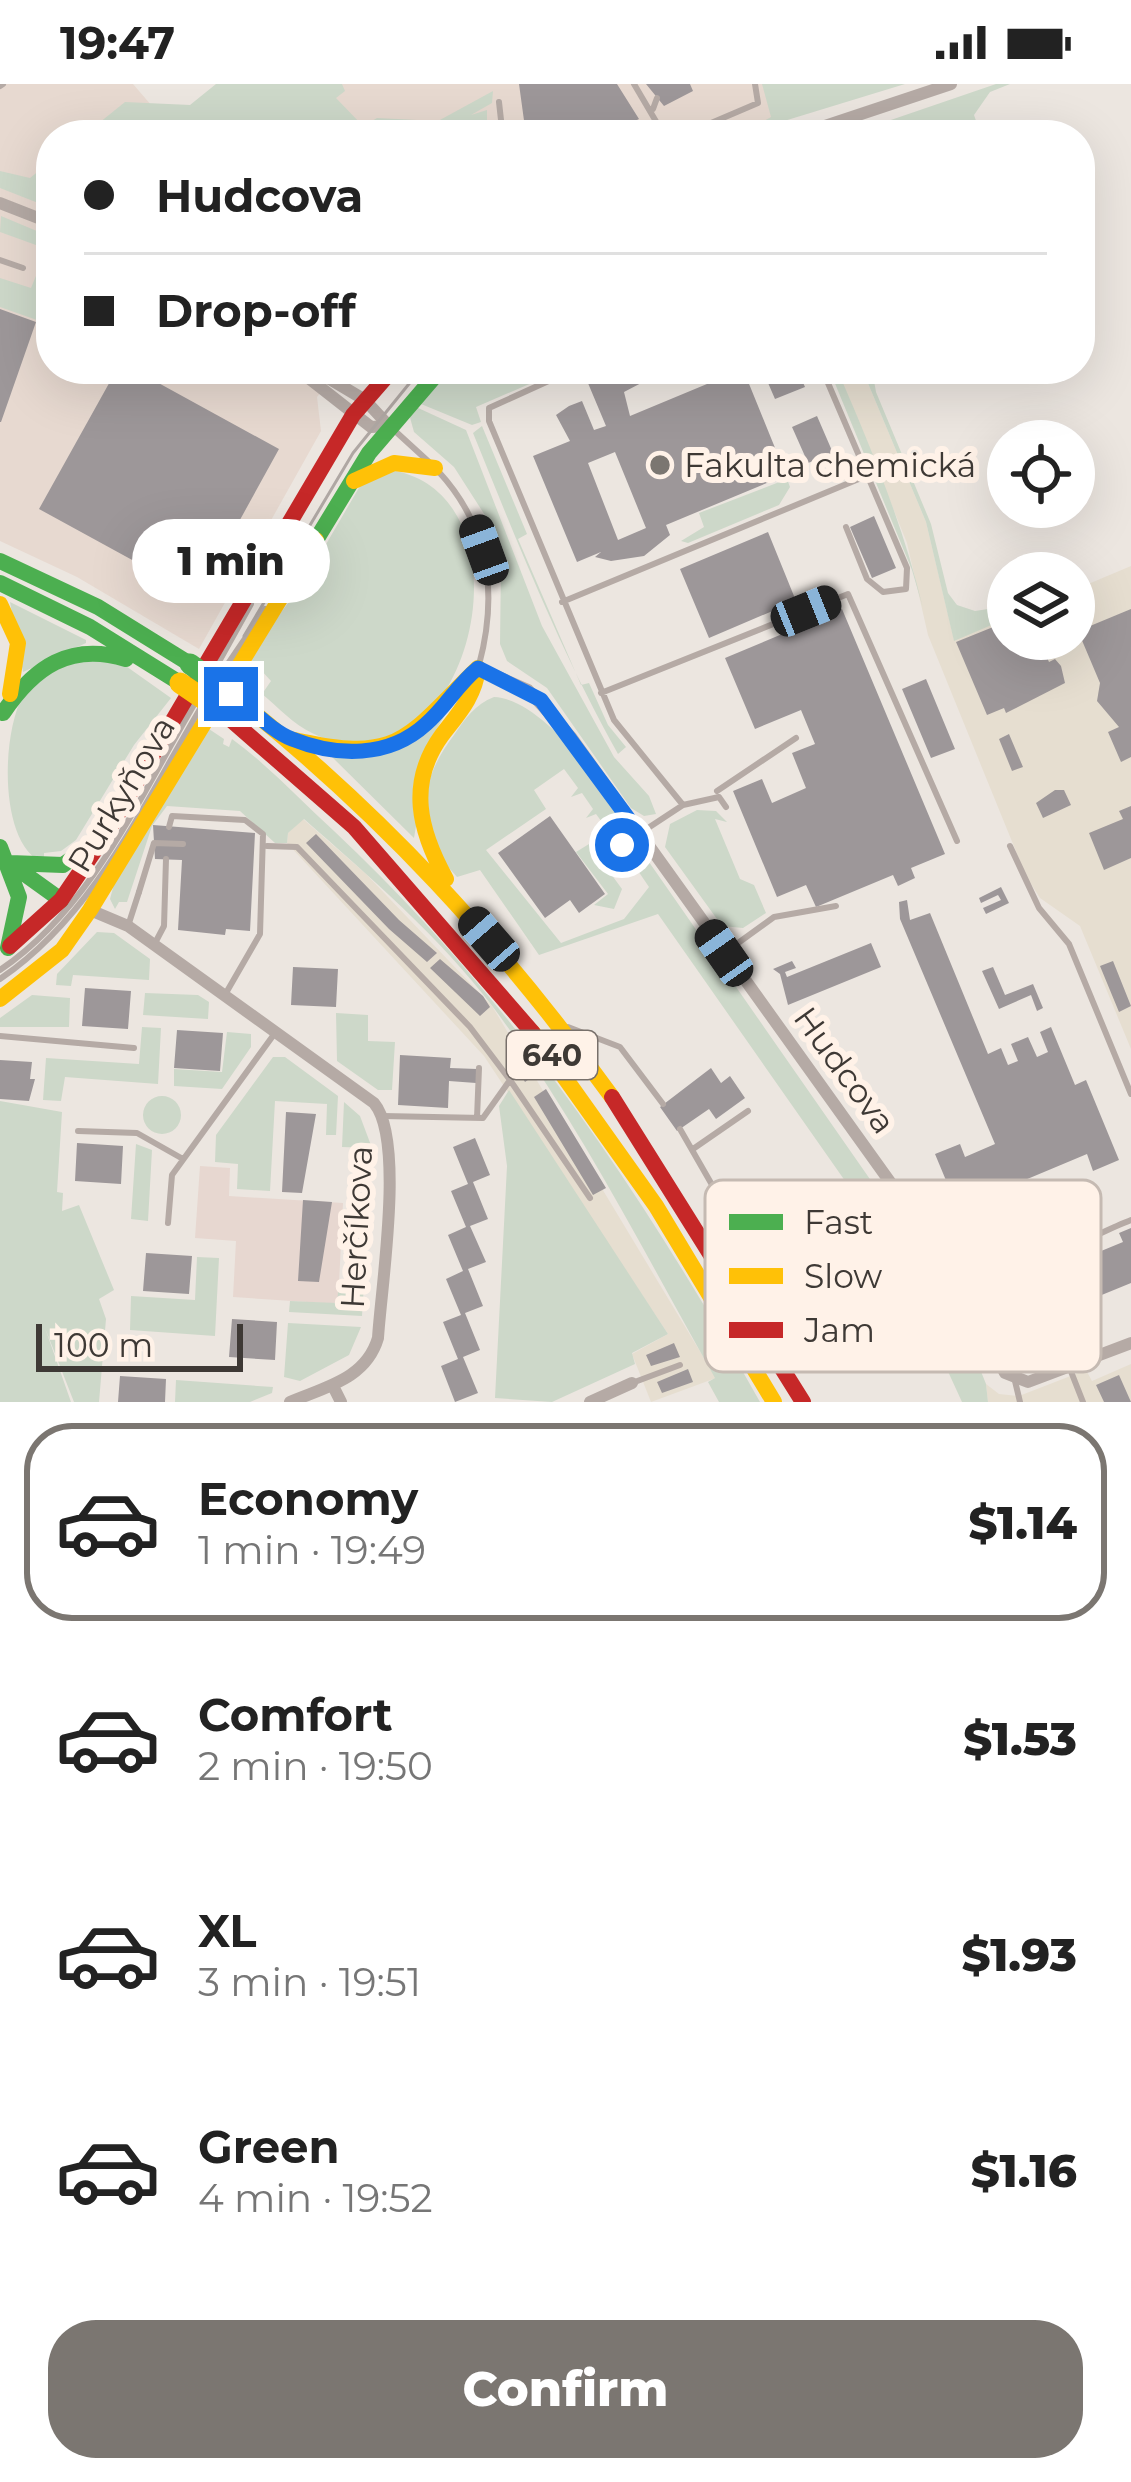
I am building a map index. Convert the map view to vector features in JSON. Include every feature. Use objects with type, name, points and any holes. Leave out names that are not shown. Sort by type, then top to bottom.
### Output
[{"type":"main road","name":"Purkyňova","points":[[0,999],[62,950],[75,905],[106,834],[269,556],[369,415],[385,384]]},
{"type":"main road","name":"Purkyňova","points":[[2,963],[75,905],[293,581],[353,482],[369,415],[418,384]]},
{"type":"main road","points":[[353,482],[394,463],[435,468]]},
{"type":"main road","name":"640","points":[[0,561],[98,607],[182,676]]},
{"type":"main road","name":"640","points":[[0,584],[182,676],[289,739],[464,911],[562,1025],[640,1132],[705,1236]]},
{"type":"main road","points":[[0,604],[15,631],[19,656],[2,716]]},
{"type":"main road","points":[[2,716],[31,676],[69,652],[108,652],[182,676]]},
{"type":"main road","points":[[289,739],[352,753],[404,741],[478,668]]},
{"type":"main road","points":[[464,911],[424,841],[416,803],[429,755],[477,686],[478,668]]},
{"type":"main road","name":"640","points":[[226,703],[374,845],[519,1009],[630,1166],[705,1288]]},
{"type":"main road","points":[[5,855],[43,870],[67,867],[106,834]]},
{"type":"main road","points":[[5,855],[75,905]]},
{"type":"main road","points":[[2,963],[21,907],[5,855]]},
{"type":"main road","name":"640","points":[[757,1372],[775,1402]]},
{"type":"main road","name":"640","points":[[785,1372],[803,1402]]},
{"type":"street","points":[[843,120],[951,84]]},
{"type":"street","points":[[0,203],[36,217]]},
{"type":"street","points":[[320,384],[369,415]]},
{"type":"street","points":[[331,384],[369,415]]},
{"type":"street","name":"Hudcova","points":[[478,668],[541,700],[889,1180]]},
{"type":"street","name":"Herčíkova","points":[[75,905],[128,926],[374,1103],[383,1116],[388,1154],[378,1338],[372,1358],[333,1386],[290,1402]]},
{"type":"street","points":[[1101,1356],[1131,1343]]},
{"type":"street","name":"Hudcova","points":[[1004,1372],[1015,1381]]},
{"type":"street","points":[[1015,1381],[1060,1372]]},
{"type":"street","points":[[590,1402],[632,1383]]},
{"type":"street","points":[[333,1386],[341,1402]]},
{"type":"lane","points":[[634,84],[657,120]]},
{"type":"lane","points":[[729,120],[758,103],[755,84]]},
{"type":"lane","points":[[652,109],[657,98]]},
{"type":"lane","points":[[499,102],[502,120]]},
{"type":"lane","points":[[0,260],[23,268]]},
{"type":"lane","points":[[542,384],[489,408],[492,434],[601,693],[621,731],[683,805]]},
{"type":"lane","points":[[828,384],[907,568],[906,589],[883,592],[867,579],[845,527]]},
{"type":"lane","points":[[369,415],[435,468],[460,499],[484,550],[489,617],[478,668]]},
{"type":"lane","points":[[562,602],[866,476]]},
{"type":"lane","points":[[2,963],[41,947],[75,905],[243,622],[269,556]]},
{"type":"lane","points":[[601,693],[848,594],[957,841]]},
{"type":"lane","points":[[604,857],[683,805],[718,794],[796,738]]},
{"type":"lane","points":[[711,776],[726,807]]},
{"type":"lane","points":[[169,827],[172,816],[245,820],[263,834],[260,934],[224,996]]},
{"type":"lane","points":[[128,926],[154,843],[183,844]]},
{"type":"lane","points":[[266,846],[297,848],[470,1027],[590,1198]]},
{"type":"lane","points":[[1010,846],[1040,908],[1070,944],[1131,1094]]},
{"type":"lane","points":[[154,945],[164,926],[166,860]]},
{"type":"lane","points":[[724,953],[774,917],[836,906]]},
{"type":"lane","points":[[562,1025],[620,1047],[663,1104]]},
{"type":"lane","points":[[167,1223],[172,1175],[275,1033]]},
{"type":"lane","points":[[0,1036],[134,1048]]},
{"type":"lane","points":[[477,1118],[479,1068]]},
{"type":"lane","points":[[383,1116],[477,1118],[490,1114],[510,1080]]},
{"type":"lane","points":[[693,1150],[748,1111]]},
{"type":"lane","points":[[680,1129],[710,1180]]},
{"type":"lane","points":[[78,1131],[137,1133],[183,1159]]},
{"type":"lane","points":[[1101,1231],[1131,1220]]},
{"type":"lane","points":[[632,1383],[680,1365]]},
{"type":"lane","points":[[1071,1372],[1084,1402]]},
{"type":"lane","points":[[1015,1381],[1020,1402]]},
{"type":"shaded area","points":[[0,84],[133,84],[164,120],[36,120],[36,384],[328,384],[317,397],[321,431],[199,649],[77,577],[0,541]]},
{"type":"shaded area","points":[[245,84],[765,84],[777,120],[197,120]]},
{"type":"shaded area","points":[[843,384],[868,384],[926,522],[954,640],[987,627],[987,660],[1095,660],[1095,581],[1131,566],[1131,1049],[1080,926],[1040,898],[1026,876],[928,635],[907,543]]},
{"type":"shaded area","points":[[303,819],[366,874],[492,1006],[705,1360],[705,1372],[716,1378],[651,1402],[632,1354],[668,1334],[484,1056],[287,843],[288,833]]},
{"type":"shaded area","points":[[200,1166],[230,1168],[229,1196],[343,1203],[338,1304],[233,1297],[236,1241],[195,1238]]},
{"type":"shaded area","points":[[1131,1364],[1131,1402],[988,1402],[986,1384],[999,1394],[1019,1396],[1081,1372],[1087,1372],[1092,1381]]},
{"type":"green space","points":[[216,84],[342,84],[345,91],[336,98],[357,120],[103,120],[125,102],[190,105]]},
{"type":"green space","points":[[762,84],[905,84],[787,120],[766,120],[771,117]]},
{"type":"green space","points":[[996,84],[1010,84],[990,92],[974,115],[976,120],[891,120]]},
{"type":"green space","points":[[493,91],[492,103],[471,115],[487,110],[487,120],[440,120]]},
{"type":"green space","points":[[0,171],[30,178],[36,173],[36,202],[0,188]]},
{"type":"green space","points":[[1,216],[36,231],[36,245],[0,232]]},
{"type":"green space","points":[[36,276],[36,320],[0,307],[0,278],[31,288]]},
{"type":"green space","points":[[436,384],[529,384],[476,407],[481,422],[472,425],[421,404]]},
{"type":"green space","points":[[835,384],[843,384],[874,457],[906,546],[923,608],[912,570]]},
{"type":"green space","points":[[868,384],[875,384],[931,524],[948,593],[957,605],[987,609],[987,627],[954,641],[926,522]]},
{"type":"green space","points":[[416,407],[466,430],[542,626],[614,757],[649,796],[656,814],[644,816],[631,808],[547,688],[507,661],[500,644],[501,565],[488,520],[454,467],[414,432],[409,414]]},
{"type":"green space","points":[[482,426],[527,534],[518,539],[575,670],[523,556],[473,433]]},
{"type":"green space","points":[[390,470],[437,491],[464,532],[474,584],[467,639],[446,690],[412,728],[367,745],[312,733],[298,725],[262,694],[271,681],[248,656],[304,582],[360,486]]},
{"type":"green space","points":[[787,479],[790,487],[779,505],[688,543],[681,541],[704,527],[699,513]]},
{"type":"green space","points":[[10,602],[86,640],[86,643],[23,672]]},
{"type":"green space","points":[[68,659],[123,664],[171,698],[134,745],[76,840],[61,851],[44,853],[44,863],[30,853],[12,814],[10,738],[23,695]]},
{"type":"green space","points":[[589,683],[608,725],[626,747],[618,754],[596,714],[582,685]]},
{"type":"green space","points":[[494,697],[513,702],[552,729],[604,791],[624,830],[616,841],[605,843],[600,835],[607,829],[596,814],[586,818],[593,809],[582,793],[571,797],[578,788],[564,769],[534,790],[546,809],[486,850],[561,943],[624,919],[649,887],[632,862],[622,868],[619,859],[630,847],[642,852],[871,1180],[844,1180],[658,914],[539,955],[480,870],[457,877],[433,842],[425,807],[427,789],[442,753],[481,704]]},
{"type":"green space","points":[[450,707],[431,738],[414,838],[330,755],[366,758]]},
{"type":"green space","points":[[206,727],[224,739],[223,744],[229,747],[232,739],[246,749],[398,894],[458,960],[569,1100],[705,1308],[705,1360],[610,1189],[493,1007],[427,932],[304,819],[288,833],[287,843],[275,843],[240,811],[167,806],[152,826],[127,902],[119,902],[115,909],[110,899],[114,884]]},
{"type":"green space","points":[[697,810],[716,811],[727,822],[715,819],[740,879],[754,885],[766,913],[743,928],[722,926],[665,847],[670,824]]},
{"type":"green space","points":[[589,844],[622,889],[614,909],[594,905],[608,894],[576,852]]},
{"type":"green space","points":[[97,932],[114,933],[150,959],[149,980],[73,975],[71,986],[56,985],[57,974]]},
{"type":"green space","points":[[145,993],[198,995],[209,1002],[208,1019],[143,1015]]},
{"type":"green space","points":[[32,995],[70,998],[69,1027],[0,1027],[0,1018]]},
{"type":"green space","points":[[336,1013],[368,1015],[368,1041],[395,1042],[392,1090],[378,1090],[337,1061]]},
{"type":"green space","points":[[142,1027],[161,1028],[158,1084],[65,1077],[61,1101],[43,1100],[46,1058],[139,1064]]},
{"type":"green space","points":[[227,1032],[251,1034],[251,1047],[222,1089],[174,1086],[174,1069],[222,1072]]},
{"type":"green space","points":[[273,1057],[285,1057],[338,1096],[336,1135],[326,1135],[327,1104],[275,1101],[270,1191],[237,1189],[238,1164],[215,1162],[216,1135]]},
{"type":"green space","points":[[509,1090],[668,1334],[632,1353],[635,1364],[552,1402],[495,1398],[507,1166],[499,1106]]},
{"type":"green space","points":[[162,1096],[175,1102],[181,1115],[175,1128],[162,1134],[149,1128],[143,1115],[149,1102]]},
{"type":"green space","points":[[0,1101],[62,1112],[57,1192],[63,1193],[62,1211],[79,1205],[114,1290],[99,1299],[106,1319],[99,1402],[74,1402],[45,1328],[71,1402],[0,1402]]},
{"type":"green space","points":[[344,1102],[360,1116],[372,1148],[342,1147]]},
{"type":"green space","points":[[136,1144],[152,1150],[148,1221],[131,1219]]},
{"type":"green space","points":[[197,1257],[219,1258],[215,1336],[130,1330],[131,1296],[195,1300]]},
{"type":"green space","points":[[339,1282],[364,1284],[362,1316],[289,1312],[290,1301],[337,1303]]},
{"type":"green space","points":[[288,1323],[361,1327],[349,1355],[300,1381],[284,1377]]},
{"type":"green space","points":[[712,1372],[743,1372],[760,1402],[719,1402],[708,1382],[715,1378]]},
{"type":"green space","points":[[948,1372],[981,1372],[988,1402],[962,1402]]},
{"type":"green space","points":[[176,1380],[273,1387],[272,1393],[250,1402],[175,1402]]},
{"type":"building","points":[[519,84],[617,84],[639,119],[637,120],[524,120]]},
{"type":"building","points":[[646,84],[690,84],[693,91],[664,106]]},
{"type":"building","points":[[0,309],[36,322],[1,422],[0,422]]},
{"type":"building","points":[[109,384],[160,384],[279,449],[198,596],[39,509]]},
{"type":"building","name":"Fakulta chemická","points":[[588,384],[639,384],[624,392],[630,416],[707,384],[749,384],[786,475],[666,525],[670,535],[644,556],[611,561],[595,557],[601,552],[577,562],[533,456],[570,441],[556,415],[569,406],[582,401],[594,430],[606,426]],"holes":[[[615,452],[646,528],[618,540],[588,463]]]},
{"type":"building","points":[[768,384],[804,384],[805,387],[775,399]]},
{"type":"building","points":[[817,416],[833,453],[808,463],[792,427]]},
{"type":"building","points":[[874,516],[896,568],[872,578],[850,527]]},
{"type":"building","points":[[768,532],[796,601],[709,638],[680,569]]},
{"type":"building","points":[[842,609],[945,854],[911,868],[915,878],[898,886],[893,875],[816,907],[806,885],[777,897],[733,791],[762,779],[772,803],[806,788],[792,753],[815,744],[801,710],[755,729],[725,658]]},
{"type":"building","points":[[1131,609],[1131,757],[1121,762],[1108,732],[1119,727],[1097,701],[1100,683],[1090,660],[1095,660],[1095,624]]},
{"type":"building","points":[[987,629],[987,660],[1056,660],[1065,683],[1006,713],[1004,708],[987,715],[956,642]]},
{"type":"building","points":[[926,679],[955,749],[931,758],[902,689]]},
{"type":"building","points":[[1009,734],[1023,767],[1012,771],[999,739]]},
{"type":"building","points":[[1055,790],[1064,790],[1071,805],[1043,818],[1036,803]]},
{"type":"building","points":[[1131,806],[1131,858],[1104,870],[1089,833],[1123,819],[1119,811]]},
{"type":"building","points":[[550,816],[605,894],[579,913],[570,900],[545,918],[498,853]]},
{"type":"building","points":[[153,825],[255,833],[250,931],[226,929],[225,935],[178,930],[182,860],[155,859]]},
{"type":"building","points":[[316,834],[437,953],[427,962],[389,929],[306,843]]},
{"type":"building","points":[[1001,887],[1009,903],[986,914],[983,908],[1001,900],[998,895],[981,903],[979,898]]},
{"type":"building","points":[[907,900],[910,920],[930,913],[988,1054],[1001,1048],[1008,1065],[1018,1061],[1011,1044],[1028,1037],[1037,1057],[1048,1052],[1040,1032],[1051,1027],[1075,1085],[1086,1080],[1119,1160],[1093,1171],[1087,1154],[1025,1180],[946,1180],[935,1154],[960,1144],[965,1157],[995,1144],[900,919],[899,902]]},
{"type":"building","points":[[871,943],[881,967],[788,1005],[780,974],[773,969],[792,961],[796,968],[785,972],[787,977]]},
{"type":"building","points":[[440,959],[483,996],[490,1007],[480,1016],[430,968]]},
{"type":"building","points":[[1113,961],[1131,1006],[1119,1012],[1100,966]]},
{"type":"building","points":[[293,967],[338,969],[336,1007],[291,1005]]},
{"type":"building","points":[[993,967],[1005,995],[1033,984],[1043,1008],[1037,1011],[1031,995],[999,1009],[982,971]]},
{"type":"building","points":[[85,988],[131,991],[128,1029],[82,1026]]},
{"type":"building","points":[[177,1030],[223,1033],[220,1071],[174,1068]]},
{"type":"building","points":[[523,1053],[536,1074],[525,1082],[512,1061]]},
{"type":"building","points":[[400,1055],[451,1058],[450,1068],[477,1069],[476,1083],[449,1081],[448,1108],[398,1105]]},
{"type":"building","points":[[0,1060],[32,1062],[30,1079],[35,1079],[29,1101],[0,1099]]},
{"type":"building","points":[[711,1068],[721,1083],[730,1076],[745,1098],[716,1119],[709,1109],[677,1131],[660,1107]]},
{"type":"building","points":[[546,1089],[606,1188],[593,1195],[534,1097]]},
{"type":"building","points":[[286,1112],[316,1114],[302,1193],[282,1192]]},
{"type":"building","points":[[475,1138],[490,1175],[473,1182],[488,1219],[470,1226],[486,1262],[468,1269],[483,1306],[465,1313],[480,1350],[463,1357],[478,1393],[455,1402],[441,1366],[458,1359],[443,1322],[461,1315],[446,1279],[463,1271],[448,1235],[466,1227],[451,1191],[468,1184],[453,1147]]},
{"type":"building","points":[[77,1143],[123,1146],[121,1184],[75,1181]]},
{"type":"building","points":[[303,1200],[332,1202],[319,1282],[298,1281]]},
{"type":"building","points":[[1131,1228],[1131,1283],[1101,1295],[1101,1251],[1123,1242],[1119,1233]]},
{"type":"building","points":[[146,1253],[192,1256],[189,1294],[143,1291]]},
{"type":"building","points":[[232,1319],[277,1322],[275,1360],[229,1357]]},
{"type":"building","points":[[674,1343],[680,1357],[651,1366],[646,1355]]},
{"type":"building","points":[[688,1369],[693,1382],[662,1393],[657,1382]]},
{"type":"building","points":[[1119,1375],[1131,1402],[1104,1402],[1096,1385]]},
{"type":"building","points":[[120,1376],[166,1379],[165,1402],[118,1402]]},
{"type":"tram line","points":[[244,636],[353,453],[409,384]]},
{"type":"traffic: fast","points":[[316,540],[369,453],[428,384]]},
{"type":"traffic: fast","points":[[0,561],[98,607],[190,664]]},
{"type":"traffic: fast","points":[[0,583],[90,627],[180,683]]},
{"type":"traffic: fast","points":[[3,713],[27,683],[55,662],[88,654],[126,659]]},
{"type":"traffic: fast","points":[[190,664],[231,694]]},
{"type":"traffic: fast","points":[[10,863],[63,865],[106,834]]},
{"type":"traffic: fast","points":[[0,847],[19,897],[8,948]]},
{"type":"traffic: fast","points":[[15,867],[61,900]]},
{"type":"traffic: slow","points":[[354,481],[394,463],[435,468]]},
{"type":"traffic: slow","points":[[0,999],[62,950],[90,910],[316,540]]},
{"type":"traffic: slow","points":[[0,604],[18,643],[10,694]]},
{"type":"traffic: slow","points":[[290,739],[355,749],[397,740],[415,729],[478,668]]},
{"type":"traffic: slow","points":[[446,879],[429,843],[421,789],[431,753],[470,696],[478,668]]},
{"type":"traffic: slow","points":[[180,683],[221,711]]},
{"type":"traffic: slow","points":[[231,694],[338,786],[436,882],[526,985],[612,1097]]},
{"type":"traffic: slow","points":[[533,1033],[656,1206],[705,1287]]},
{"type":"traffic: slow","points":[[756,1372],[774,1402]]},
{"type":"traffic: jam","points":[[10,946],[61,900],[106,834],[353,415],[380,384]]},
{"type":"traffic: jam","points":[[221,711],[354,827],[533,1033]]},
{"type":"traffic: jam","points":[[612,1097],[705,1246]]},
{"type":"traffic: jam","points":[[784,1372],[803,1402]]},
{"type":"place","name":"Fakulta chemická","points":[[660,465]]},
{"type":"route","points":[[231,694],[289,739],[352,753],[376,751],[404,741],[427,724],[478,668],[528,690],[551,712],[639,833],[622,845]]}]
